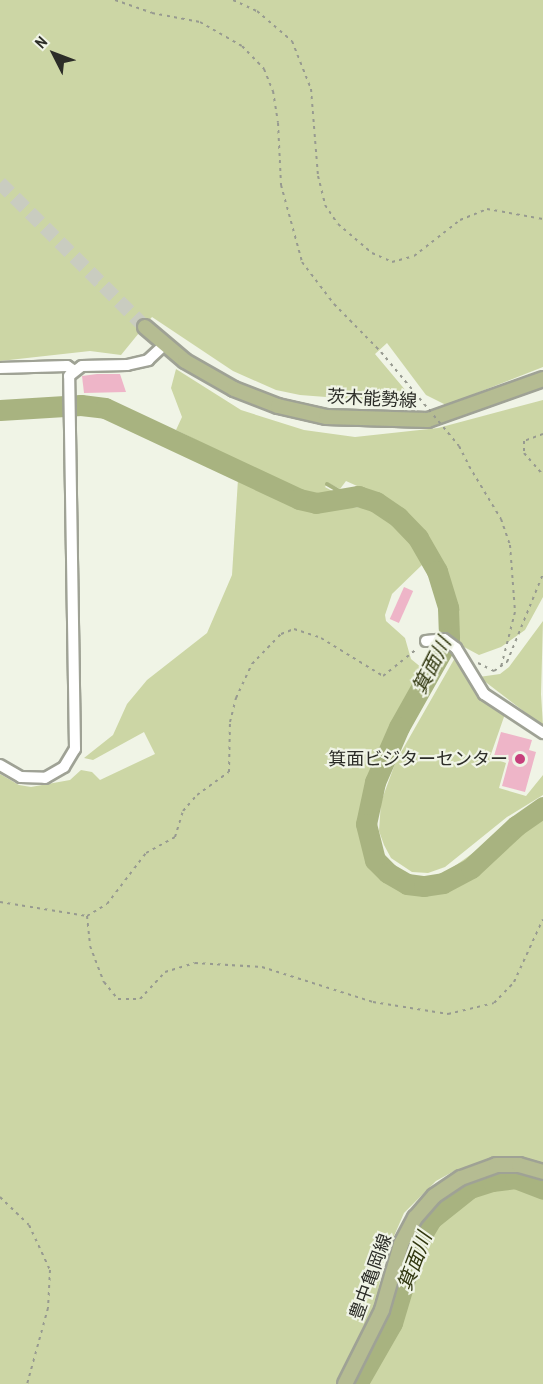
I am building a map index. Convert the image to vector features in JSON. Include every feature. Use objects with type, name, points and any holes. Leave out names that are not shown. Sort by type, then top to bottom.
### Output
[{"type":"main road","name":"茨木能勢線","points":[[145,327],[167,346],[234,389],[297,411],[326,417],[428,420],[543,379]]},
{"type":"main road","name":"豊中亀岡線","points":[[345,1384],[382,1310],[401,1244],[415,1218],[434,1196],[461,1178],[496,1166],[519,1165],[543,1172]]},
{"type":"street","points":[[0,368],[67,366],[73,370],[139,363],[167,346]]},
{"type":"street","points":[[0,765],[21,777],[45,778],[62,769],[75,748],[68,418],[68,380],[73,370]]},
{"type":"street","points":[[426,641],[444,639],[456,648],[484,694],[543,733]]},
{"type":"path","points":[[115,0],[152,13],[200,22],[242,46],[264,69],[273,91],[278,123],[281,185],[302,262],[334,304],[381,352],[459,446],[501,519],[510,545],[515,612],[501,667],[523,630],[543,574]]},
{"type":"path","points":[[232,0],[257,11],[292,41],[311,89],[318,176],[325,205],[338,224],[372,253],[392,262],[414,256],[460,220],[487,209],[543,219]]},
{"type":"path","points":[[543,434],[524,441],[524,453],[543,476]]},
{"type":"path","points":[[0,902],[87,916],[107,904],[146,852],[175,837],[183,811],[229,772],[230,722],[236,698],[252,664],[281,634],[294,629],[321,638],[383,676],[426,641]]},
{"type":"path","points":[[87,916],[90,946],[104,982],[118,999],[140,999],[165,972],[195,963],[262,967],[373,1002],[448,1014],[494,1003],[514,982],[543,919]]},
{"type":"path","points":[[0,1197],[29,1225],[50,1270],[48,1308],[27,1384]]},
{"type":"green space","points":[[0,0],[543,0],[543,367],[446,405],[426,395],[387,343],[375,354],[417,404],[300,395],[276,390],[233,371],[152,317],[121,355],[90,351],[0,361]]},
{"type":"green space","points":[[176,369],[241,410],[304,430],[355,437],[438,428],[543,400],[543,597],[525,630],[501,647],[479,655],[453,641],[454,607],[443,565],[402,512],[386,499],[346,481],[340,489],[328,483],[325,487],[336,493],[304,493],[176,430],[182,417],[171,388]]},
{"type":"green space","points":[[238,479],[309,509],[367,507],[412,539],[425,562],[392,594],[385,615],[386,621],[405,638],[411,659],[434,678],[386,765],[376,793],[372,831],[375,846],[386,864],[414,879],[438,878],[543,803],[543,1167],[520,1158],[494,1159],[456,1170],[436,1181],[404,1213],[384,1259],[375,1308],[338,1384],[0,1384],[0,774],[19,785],[31,787],[70,780],[81,770],[92,772],[100,780],[155,754],[144,732],[93,760],[84,758],[113,735],[127,704],[147,680],[207,633],[232,575]]},
{"type":"green space","points":[[543,621],[541,694],[543,726],[479,677],[500,674],[509,667]]},
{"type":"green space","points":[[456,656],[476,690],[505,714],[490,757],[506,763],[499,788],[526,796],[543,775],[543,795],[507,817],[445,867],[428,873],[412,872],[391,858],[384,845],[379,831],[381,802],[396,761]]},
{"type":"green space","points":[[516,1185],[543,1198],[543,1384],[368,1384],[398,1323],[423,1248],[436,1223],[452,1206],[481,1192]]},
{"type":"building","points":[[120,374],[126,392],[84,393],[82,376]]},
{"type":"building","points":[[404,587],[413,591],[399,623],[390,619]]},
{"type":"building","name":"箕面ビジターセンター","points":[[501,732],[532,740],[529,750],[536,752],[525,792],[502,786],[509,760],[494,756]]},
{"type":"waterway","name":"箕面川","points":[[0,410],[81,405],[105,408],[299,499],[316,503],[358,496],[376,502],[398,517],[418,538],[437,571],[448,608],[449,638],[399,727],[375,782],[366,824],[375,860],[388,873],[407,884],[424,886],[443,883],[471,868],[516,826],[543,807]]},
{"type":"waterway","points":[[327,484],[348,496]]},
{"type":"waterway","name":"箕面川","points":[[357,1384],[392,1323],[415,1246],[431,1219],[470,1188],[492,1181],[515,1178],[543,1189]]},
{"type":"tunnel","points":[[0,183],[145,327]]},
{"type":"place","name":"箕面ビジターセンター","points":[[520,759]]}]
